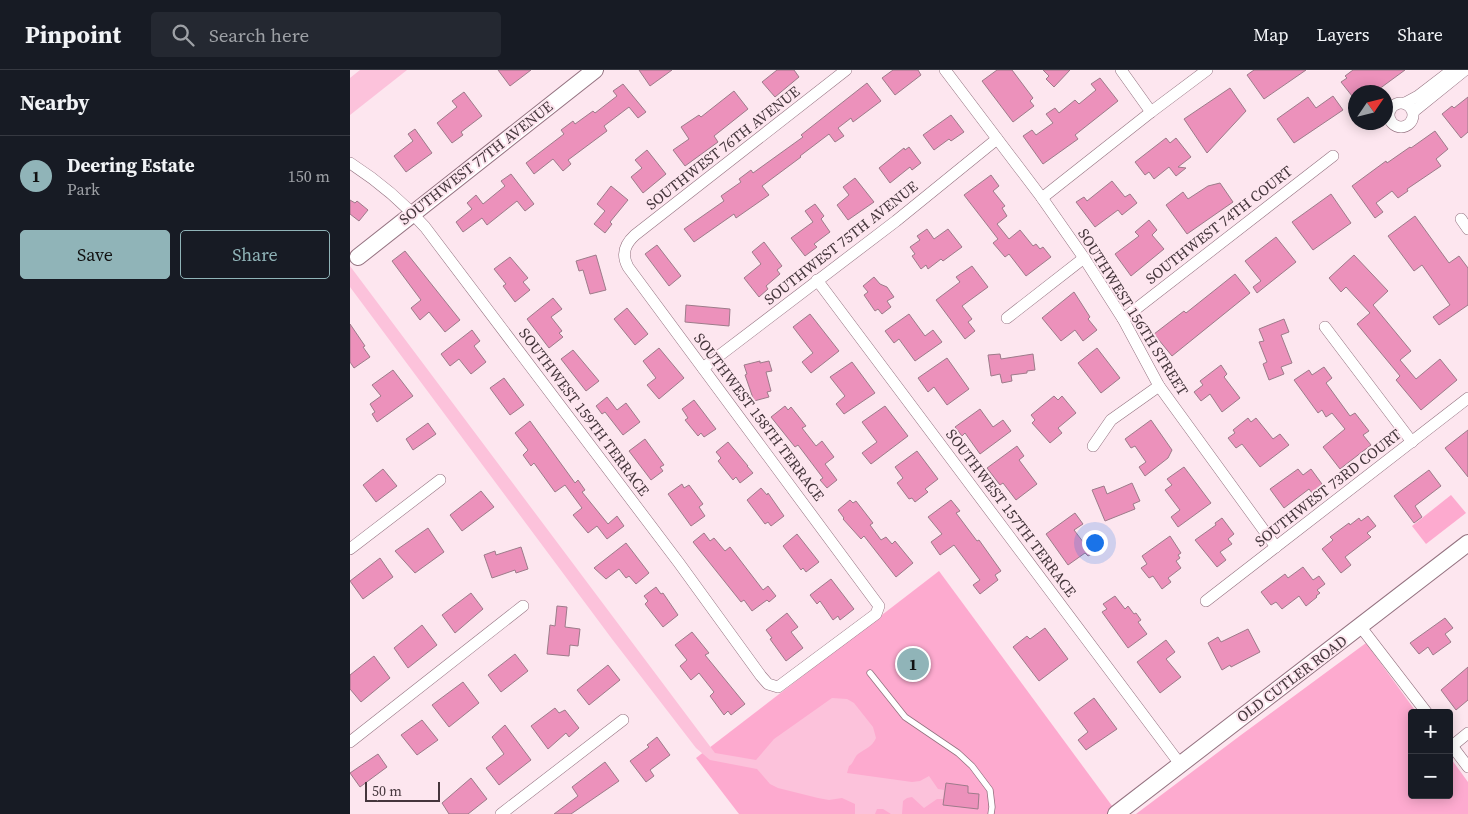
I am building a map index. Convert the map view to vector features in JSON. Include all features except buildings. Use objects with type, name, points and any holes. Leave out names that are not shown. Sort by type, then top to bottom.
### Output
[{"type":"main road","name":"SOUTHWEST 77TH AVENUE","points":[[358,257],[595,70]]},
{"type":"main road","name":"OLD CUTLER ROAD","points":[[1116,814],[1468,543]]},
{"type":"street","name":"SOUTHWEST 76TH AVENUE","points":[[624,254],[626,245],[633,237],[846,70]]},
{"type":"street","name":"SOUTHWEST 156TH STREET","points":[[945,70],[1042,198],[1084,258],[1123,319],[1159,386],[1276,547]]},
{"type":"street","points":[[1121,70],[1151,112]]},
{"type":"street","points":[[1042,198],[1151,112],[1208,70]]},
{"type":"street","points":[[1452,70],[1418,96],[1409,108],[1466,70]]},
{"type":"street","name":"SOUTHWEST 75TH AVENUE","points":[[703,368],[896,221],[997,139]]},
{"type":"street","name":"SOUTHWEST 74TH COURT","points":[[1123,319],[1333,156]]},
{"type":"street","name":"SOUTHWEST 159TH TERRACE","points":[[350,163],[379,183],[425,227],[771,686],[780,686],[876,614],[879,606],[874,597]]},
{"type":"street","points":[[1461,219],[1468,229]]},
{"type":"street","name":"SOUTHWEST 158TH TERRACE","points":[[624,254],[628,266],[874,597]]},
{"type":"street","points":[[1007,318],[1084,258]]},
{"type":"street","name":"SOUTHWEST 157TH TERRACE","points":[[817,280],[1180,764]]},
{"type":"street","points":[[1325,327],[1412,442]]},
{"type":"street","points":[[1093,446],[1111,420],[1159,386]]},
{"type":"street","name":"SOUTHWEST 73RD COURT","points":[[1206,601],[1468,398]]},
{"type":"street","points":[[350,550],[440,480]]},
{"type":"street","points":[[350,742],[523,606]]},
{"type":"street","points":[[1360,626],[1424,709]]},
{"type":"street","points":[[501,814],[623,720]]},
{"type":"street","points":[[1453,743],[1468,734]]},
{"type":"street","points":[[1453,747],[1468,766]]},
{"type":"lane","points":[[870,673],[905,717],[958,753],[972,766],[990,790],[992,807],[990,814]]},
{"type":"shaded area","points":[[360,70],[407,70],[350,115],[350,78]]},
{"type":"shaded area","points":[[350,266],[715,753],[756,760],[774,739],[832,698],[847,699],[854,703],[873,727],[876,738],[871,745],[857,755],[849,766],[847,773],[912,782],[920,781],[929,776],[938,789],[944,790],[943,799],[937,799],[924,808],[912,797],[907,798],[903,801],[902,814],[891,814],[883,809],[877,809],[875,814],[855,814],[855,804],[842,798],[829,800],[778,788],[770,784],[757,769],[710,760],[696,748],[612,639],[350,287]]},
{"type":"shaded area","points":[[1451,495],[1466,513],[1426,544],[1412,526]]},
{"type":"shaded area","points":[[939,571],[1118,814],[739,814],[696,758]]},
{"type":"shaded area","points":[[1366,643],[1414,709],[1408,709],[1408,799],[1453,799],[1453,761],[1468,782],[1468,814],[1136,814]]},
{"type":"place","name":"Deering Estate","points":[[913,664]]}]
